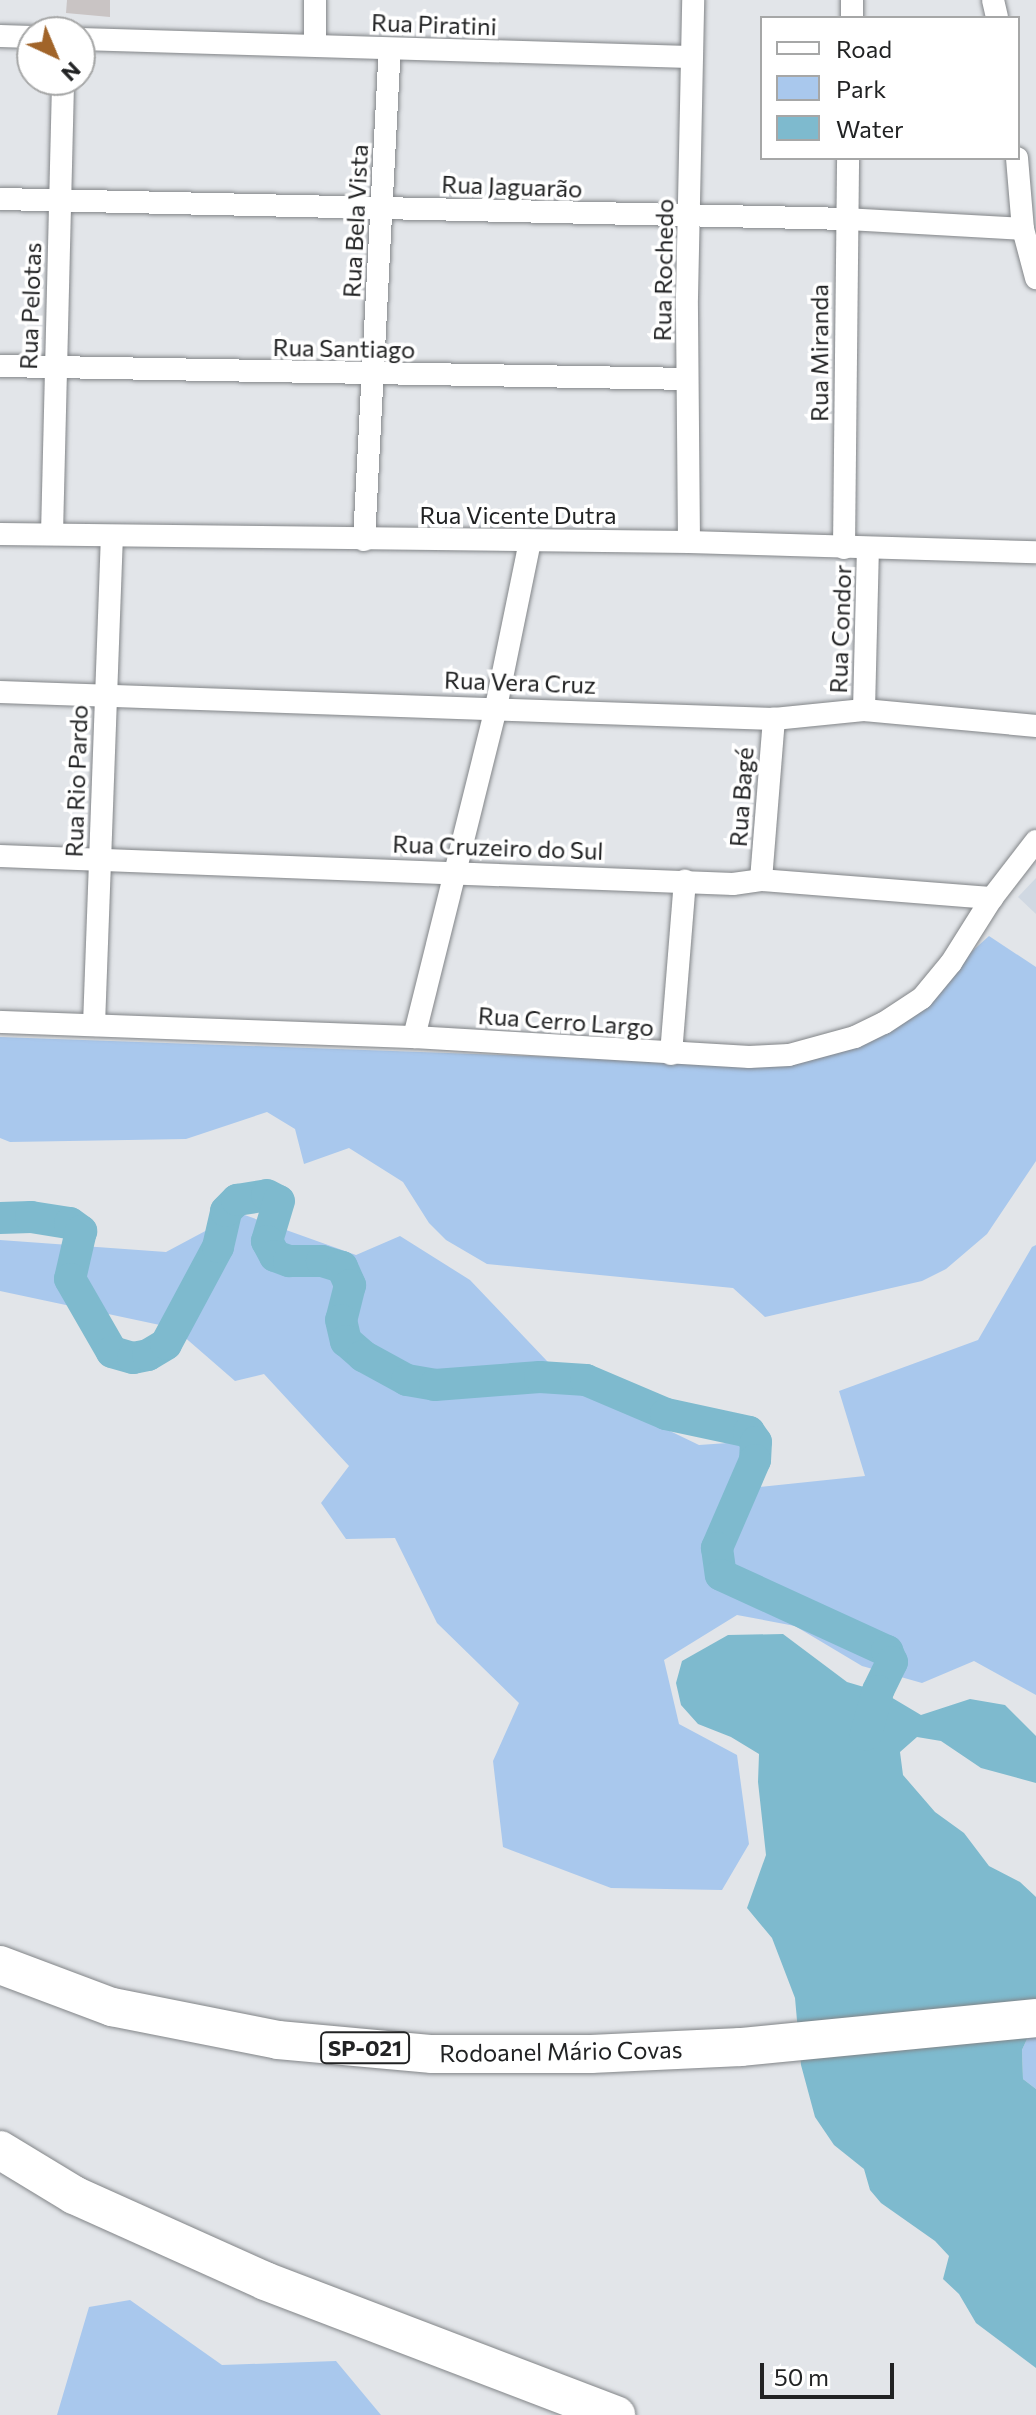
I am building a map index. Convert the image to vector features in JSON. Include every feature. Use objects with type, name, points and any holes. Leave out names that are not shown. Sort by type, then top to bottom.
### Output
[{"type":"highway","name":"Rodoanel Mário Covas","points":[[0,1965],[112,2007],[278,2040],[432,2054],[591,2054],[741,2047],[1036,2018]]},
{"type":"highway","points":[[0,2150],[74,2195],[265,2281],[616,2415]]},
{"type":"street","points":[[315,0],[315,44]]},
{"type":"street","name":"Rua Rochedo","points":[[689,542],[687,379],[693,0]]},
{"type":"street","name":"Rua Piratini","points":[[96,39],[690,57]]},
{"type":"street","name":"Rua Bela Vista","points":[[364,540],[390,50]]},
{"type":"street","name":"Rua Pelotas","points":[[52,534],[53,368],[63,96]]},
{"type":"street","name":"Rua Miranda","points":[[844,548],[848,160]]},
{"type":"street","points":[[1017,160],[1023,229],[1036,278]]},
{"type":"street","name":"Rua Jaguarão","points":[[0,199],[846,219],[1023,229]]},
{"type":"street","name":"Rua Santiago","points":[[0,366],[687,379]]},
{"type":"street","name":"Rua Vicente Dutra","points":[[0,534],[112,538],[689,542],[1036,552]]},
{"type":"street","name":"Rua Rio Pardo","points":[[94,1025],[112,538]]},
{"type":"street","points":[[414,1037],[496,707],[530,542]]},
{"type":"street","name":"Rua Condor","points":[[864,710],[868,549]]},
{"type":"street","name":"Rua Vera Cruz","points":[[0,692],[105,693],[774,719],[864,710],[1036,726]]},
{"type":"street","name":"Rua Bagé","points":[[761,880],[774,719]]},
{"type":"street","name":"Rua Cerro Largo","points":[[0,1022],[414,1037],[671,1054],[789,1055],[831,1046],[884,1023],[922,998],[951,963],[992,898],[1036,841]]},
{"type":"street","name":"Rua Cruzeiro do Sul","points":[[0,856],[733,884],[761,880],[992,898]]},
{"type":"street","points":[[671,1054],[685,881]]},
{"type":"shaded area","points":[[1036,878],[1036,914],[1018,897]]},
{"type":"green space","points":[[989,936],[1036,967],[1036,1161],[987,1234],[946,1269],[922,1281],[765,1317],[733,1288],[487,1264],[446,1240],[429,1223],[403,1182],[349,1148],[304,1164],[295,1129],[267,1112],[186,1139],[10,1142],[0,1138],[0,1037],[784,1065],[818,1058],[946,975]]},
{"type":"green space","points":[[239,1213],[356,1255],[400,1236],[470,1280],[566,1381],[699,1445],[742,1442],[759,1487],[865,1476],[839,1391],[978,1340],[1036,1245],[1036,1695],[974,1661],[922,1683],[862,1666],[795,1626],[737,1615],[664,1660],[679,1724],[737,1755],[749,1844],[722,1890],[611,1888],[503,1847],[493,1761],[519,1703],[437,1623],[395,1538],[346,1539],[321,1503],[349,1466],[264,1374],[235,1381],[174,1328],[0,1291],[0,1240],[166,1252]]},
{"type":"green space","points":[[1036,2019],[1036,2089],[1023,2079],[1022,2050]]},
{"type":"green space","points":[[130,2300],[222,2365],[336,2361],[381,2415],[57,2415],[89,2307]]},
{"type":"water","points":[[783,1634],[847,1682],[884,1693],[921,1715],[970,1699],[1005,1705],[1036,1736],[1036,1783],[981,1768],[941,1741],[917,1737],[900,1752],[903,1775],[935,1812],[964,1833],[989,1866],[1020,1882],[1036,1897],[1036,2019],[1022,2050],[1023,2079],[1036,2089],[1036,2368],[976,2323],[959,2294],[943,2279],[949,2256],[935,2241],[881,2203],[870,2190],[864,2169],[834,2145],[815,2117],[801,2065],[795,1998],[772,1938],[747,1908],[766,1855],[758,1782],[759,1754],[731,1737],[698,1724],[681,1705],[676,1683],[682,1661],[728,1635]]},
{"type":"building","points":[[67,0],[110,0],[110,17],[66,13]]},
{"type":"waterway","points":[[0,1218],[31,1217],[70,1223],[81,1231],[70,1279],[112,1352],[133,1358],[148,1355],[166,1344],[218,1247],[226,1211],[237,1200],[267,1195],[279,1201],[267,1241],[275,1256],[289,1261],[322,1261],[342,1267],[350,1285],[341,1320],[346,1341],[363,1356],[407,1380],[435,1385],[540,1377],[586,1380],[666,1414],[749,1432],[756,1442],[755,1460],[717,1548],[721,1575],[887,1651],[892,1662],[878,1691],[866,1734]]}]
